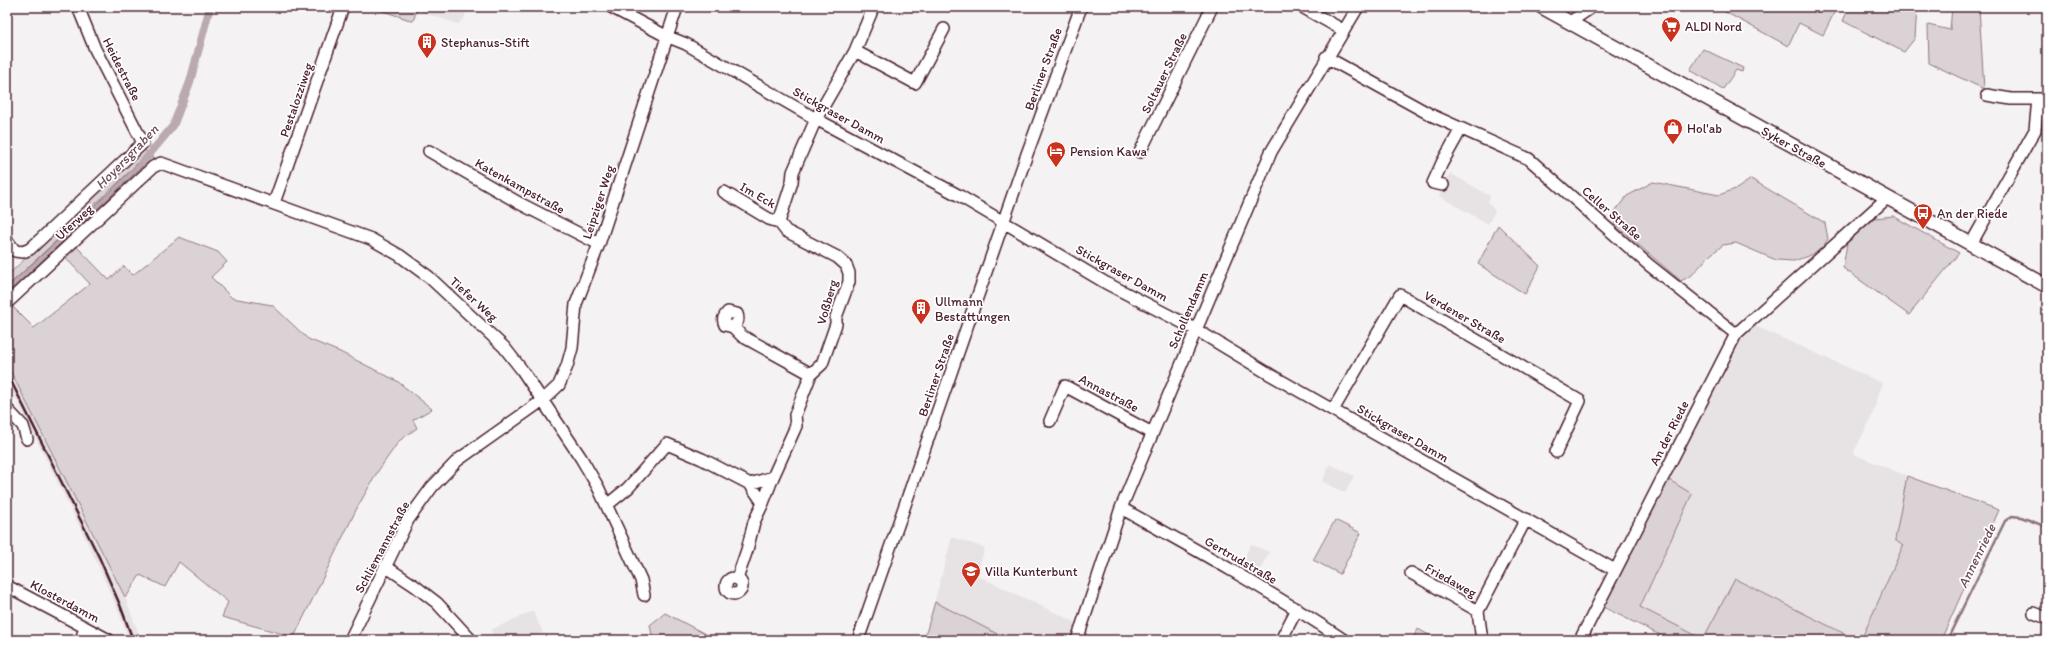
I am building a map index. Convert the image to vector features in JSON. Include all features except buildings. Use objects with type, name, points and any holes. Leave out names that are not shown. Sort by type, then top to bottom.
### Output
[{"type":"main road","name":"Syker Straße","points":[[1542,7],[2047,286]]},
{"type":"street","name":"Heidestraße","points":[[7,240],[15,251],[23,252],[30,249],[143,143],[96,49],[78,7]]},
{"type":"street","name":"Pestalozziweg","points":[[274,203],[343,7]]},
{"type":"street","name":"Stickgraser Damm","points":[[611,7],[666,36],[686,44],[816,119],[1004,221],[1106,283],[1195,329],[1615,570]]},
{"type":"street","name":"Leipziger Weg","points":[[543,400],[559,385],[568,366],[572,348],[576,304],[599,244],[666,36],[677,7]]},
{"type":"street","points":[[779,222],[792,182],[793,172],[816,119],[855,51],[871,13],[871,7]]},
{"type":"street","name":"Berliner Straße","points":[[858,640],[1004,221],[1081,7]]},
{"type":"street","name":"Soltauer Straße","points":[[1140,152],[1212,7]]},
{"type":"street","points":[[1302,7],[1343,30]]},
{"type":"street","name":"Schollendamm","points":[[1077,640],[1121,508],[1195,329],[1271,152],[1326,57],[1358,7]]},
{"type":"street","points":[[1570,22],[1592,7]]},
{"type":"street","points":[[855,51],[915,83],[944,29]]},
{"type":"street","name":"Celler Straße","points":[[1326,57],[1461,129],[1529,159],[1649,265],[1736,334]]},
{"type":"street","points":[[1971,244],[2035,130],[2042,99],[1987,95]]},
{"type":"street","points":[[1443,185],[1433,183],[1442,163],[1461,129]]},
{"type":"street","name":"Katenkampstraße","points":[[429,151],[519,203],[599,244]]},
{"type":"street","name":"Tiefer Weg","points":[[161,163],[371,239],[405,259],[429,277],[504,347],[543,400],[581,458],[607,505],[641,580],[644,595]]},
{"type":"street","name":"Uferweg","points":[[7,303],[153,167],[161,163]]},
{"type":"street","name":"Im Eck","points":[[724,192],[769,219],[779,222]]},
{"type":"street","name":"An der Riede","points":[[1580,640],[1736,334],[1887,198]]},
{"type":"street","name":"Voßberg","points":[[737,579],[747,550],[754,522],[763,503],[772,477],[796,426],[796,415],[811,374],[822,364],[836,324],[836,317],[848,282],[849,273],[846,265],[837,257],[786,231],[779,222]]},
{"type":"street","name":"Verdener Straße","points":[[1334,410],[1400,295],[1580,401],[1556,452]]},
{"type":"street","points":[[733,327],[742,336],[811,374]]},
{"type":"street","name":"Annastraße","points":[[1050,422],[1065,386],[1152,433]]},
{"type":"street","name":"Schliemannstraße","points":[[350,640],[408,520],[432,487],[458,460],[543,400]]},
{"type":"street","points":[[7,409],[23,426],[27,439]]},
{"type":"street","points":[[607,505],[628,488],[667,444],[702,459],[750,484],[763,503]]},
{"type":"street","points":[[750,484],[772,477]]},
{"type":"street","name":"Gertrudstraße","points":[[1121,508],[1298,609],[1344,640]]},
{"type":"street","points":[[1482,640],[1478,611],[1526,519]]},
{"type":"street","points":[[385,566],[437,603],[471,640]]},
{"type":"street","name":"Friedaweg","points":[[1411,573],[1478,611]]},
{"type":"street","name":"Klosterdamm","points":[[7,586],[109,640]]},
{"type":"street","points":[[1282,640],[1298,609]]},
{"type":"street","points":[[2034,613],[2047,618]]},
{"type":"street","points":[[80,640],[85,628]]},
{"type":"shaded area","points":[[371,7],[418,7],[413,21]]},
{"type":"shaded area","points":[[423,7],[468,7],[463,21],[461,20],[459,24],[421,12]]},
{"type":"shaded area","points":[[1716,7],[1837,7],[1823,35],[1799,23],[1788,46]]},
{"type":"shaded area","points":[[1849,7],[1917,7],[1915,38],[1904,52],[1843,21]]},
{"type":"shaded area","points":[[1952,7],[1979,7],[1984,89],[1929,63],[1928,25],[1950,30]]},
{"type":"shaded area","points":[[1703,49],[1743,68],[1742,72],[1736,70],[1723,89],[1690,70]]},
{"type":"shaded area","points":[[141,149],[148,152],[142,160],[7,287],[7,276]]},
{"type":"shaded area","points":[[148,152],[152,157],[7,294],[7,287],[112,190]]},
{"type":"shaded area","points":[[152,157],[153,162],[7,301],[7,294]]},
{"type":"shaded area","points":[[1450,173],[1490,196],[1488,202],[1495,211],[1488,224],[1439,196]]},
{"type":"shaded area","points":[[1751,179],[1825,223],[1828,239],[1819,252],[1794,261],[1776,260],[1736,243],[1723,245],[1709,256],[1692,275],[1681,281],[1615,225],[1614,212],[1627,196],[1653,182],[1719,195],[1738,188]]},
{"type":"shaded area","points":[[1893,216],[1959,253],[1909,315],[1843,268],[1847,243],[1875,218]]},
{"type":"shaded area","points":[[1498,225],[1540,266],[1525,294],[1478,264]]},
{"type":"shaded area","points":[[179,237],[218,252],[227,262],[211,277],[232,298],[272,305],[308,339],[340,352],[397,381],[432,409],[413,420],[417,428],[399,441],[378,471],[357,508],[294,637],[222,617],[228,602],[179,562],[165,587],[140,575],[125,597],[7,364],[7,311],[12,306],[34,328],[90,284],[64,256],[76,246],[109,280],[124,266],[133,275]]},
{"type":"shaded area","points":[[1753,325],[1882,383],[1872,416],[1853,454],[1907,476],[1895,540],[1903,546],[1861,640],[1857,640],[1736,579],[1703,639],[1640,607],[1692,494],[1666,478],[1739,339]]},
{"type":"shaded area","points":[[7,364],[125,597],[141,640],[129,640],[119,613],[93,554],[7,380]]},
{"type":"shaded area","points":[[1330,464],[1354,476],[1345,493],[1322,481]]},
{"type":"shaded area","points":[[1907,476],[1999,510],[1941,640],[1861,640],[1903,546],[1895,540]]},
{"type":"shaded area","points":[[1666,478],[1692,494],[1640,607],[1703,639],[1735,579],[1857,640],[1658,640],[1660,635],[1601,606]]},
{"type":"shaded area","points":[[1335,520],[1361,533],[1340,574],[1313,560]]},
{"type":"shaded area","name":"Villa Kunterbunt","points":[[952,537],[985,548],[976,575],[1077,623],[1071,640],[1012,640],[998,633],[1010,640],[938,640],[926,633]]},
{"type":"shaded area","points":[[1251,544],[1269,552],[1258,574],[1240,566]]},
{"type":"shaded area","points":[[935,602],[1009,640],[938,640],[926,633]]},
{"type":"shaded area","points":[[533,611],[543,633],[528,640],[495,640],[491,630]]},
{"type":"shaded area","points":[[665,613],[711,637],[710,640],[653,640],[650,625]]},
{"type":"shaded area","points":[[1418,629],[1438,640],[1412,640]]},
{"type":"waterway","name":"Hoyersgraben","points":[[143,162],[173,126],[190,82],[210,7]]},
{"type":"waterway","name":"Annenriede","points":[[1947,640],[2005,521],[2012,516],[2021,517],[2047,527]]},
{"type":"railway","points":[[7,373],[99,557],[120,605],[133,640]]},
{"type":"place","name":"ALDI Nord","points":[[1671,43]]},
{"type":"place","name":"Stephanus-Stift","points":[[427,59]]},
{"type":"place","name":"Hol'ab","points":[[1673,145]]},
{"type":"place","name":"Pension Kawa","points":[[1056,168]]},
{"type":"place","name":"An der Riede","points":[[1923,230]]},
{"type":"place","name":"Ullmann Bestattungen","points":[[921,325]]},
{"type":"place","name":"Villa Kunterbunt","points":[[971,588]]}]
